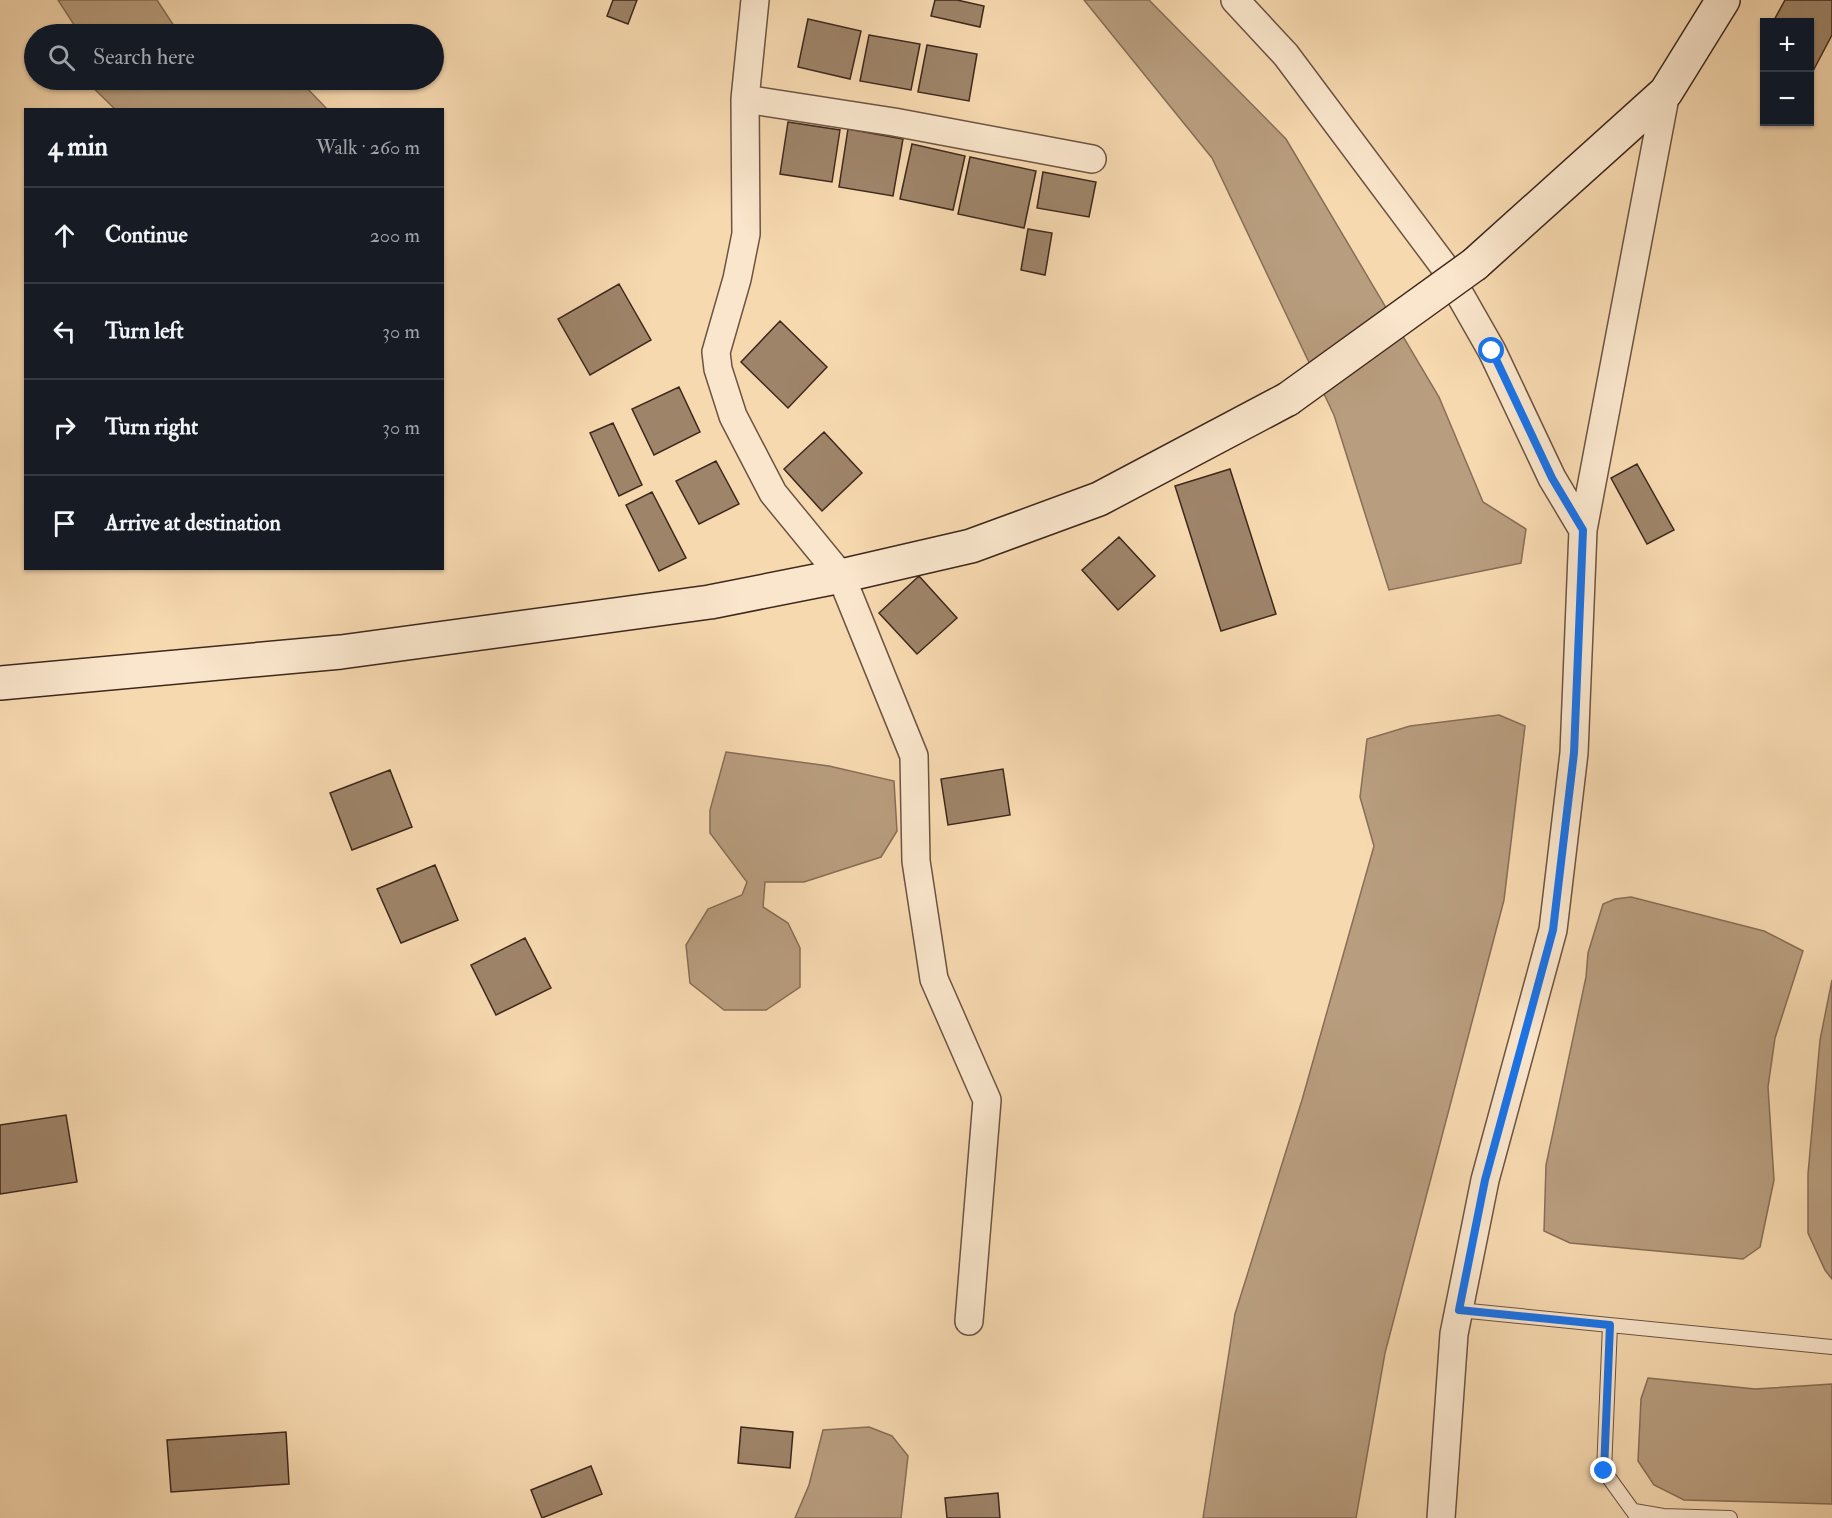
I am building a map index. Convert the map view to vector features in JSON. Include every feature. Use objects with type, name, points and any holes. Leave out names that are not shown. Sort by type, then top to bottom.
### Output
[{"type":"main road","points":[[0,683],[341,652],[710,602],[841,576],[972,546],[1099,499],[1288,399],[1475,264],[1666,92],[1723,0]]},
{"type":"street","points":[[755,0],[745,99],[746,234],[737,279],[716,352],[718,369],[733,416],[773,493],[841,576],[914,756],[916,861],[934,979],[987,1100],[969,1321]]},
{"type":"street","points":[[1235,0],[1286,55],[1443,265],[1492,351],[1552,478],[1583,530]]},
{"type":"street","points":[[1441,1518],[1454,1334],[1485,1180],[1553,930],[1574,753],[1583,530],[1666,92]]},
{"type":"street","points":[[745,99],[894,122],[1092,159]]},
{"type":"lane","points":[[1459,1310],[1832,1347]]},
{"type":"lane","points":[[1610,1325],[1604,1471],[1636,1514],[1730,1518]]},
{"type":"shaded area","points":[[58,0],[157,0],[173,24],[74,24]]},
{"type":"shaded area","points":[[1084,0],[1149,0],[1286,139],[1439,397],[1483,502],[1526,529],[1521,563],[1389,590],[1334,415],[1212,158]]},
{"type":"shaded area","points":[[95,90],[309,90],[326,108],[114,108]]},
{"type":"shaded area","points":[[1499,715],[1525,726],[1504,900],[1385,1353],[1356,1518],[1203,1518],[1235,1314],[1302,1100],[1374,846],[1360,797],[1367,739],[1410,726]]},
{"type":"shaded area","points":[[726,752],[829,766],[894,781],[897,831],[881,857],[804,882],[765,882],[763,907],[788,923],[800,948],[800,987],[766,1010],[724,1010],[690,983],[686,945],[708,909],[742,895],[747,882],[710,833],[710,810]]},
{"type":"shaded area","points":[[1631,897],[1764,931],[1803,951],[1775,1038],[1768,1087],[1774,1180],[1760,1247],[1743,1259],[1570,1243],[1544,1231],[1546,1165],[1586,977],[1588,953],[1603,904],[1615,899]]},
{"type":"shaded area","points":[[1832,980],[1832,1279],[1825,1270],[1808,1233],[1808,1174],[1820,1040]]},
{"type":"shaded area","points":[[1648,1378],[1755,1389],[1832,1384],[1832,1504],[1684,1500],[1654,1485],[1638,1461],[1641,1399]]},
{"type":"shaded area","points":[[869,1427],[892,1436],[908,1456],[901,1518],[795,1518],[809,1485],[823,1430]]},
{"type":"building","points":[[613,0],[637,0],[628,24],[607,16]]},
{"type":"building","points":[[935,0],[957,0],[984,6],[980,27],[931,16]]},
{"type":"building","points":[[1785,0],[1832,0],[1832,35],[1814,69],[1814,18],[1775,18]]},
{"type":"building","points":[[808,19],[861,31],[850,79],[798,67]]},
{"type":"building","points":[[869,35],[920,44],[911,90],[860,81]]},
{"type":"building","points":[[927,45],[977,54],[969,101],[918,92]]},
{"type":"building","points":[[788,122],[840,130],[832,182],[780,174]]},
{"type":"building","points":[[848,129],[903,139],[893,196],[839,187]]},
{"type":"building","points":[[912,144],[965,156],[953,210],[900,199]]},
{"type":"building","points":[[970,157],[1036,171],[1024,228],[958,214]]},
{"type":"building","points":[[1043,172],[1096,182],[1089,217],[1037,208]]},
{"type":"building","points":[[1028,229],[1052,233],[1045,275],[1021,270]]},
{"type":"building","points":[[619,284],[651,340],[590,375],[558,319]]},
{"type":"building","points":[[780,321],[827,367],[788,408],[741,362]]},
{"type":"building","points":[[679,387],[700,432],[654,455],[632,409]]},
{"type":"building","points":[[613,423],[642,485],[619,496],[590,433]]},
{"type":"building","points":[[824,432],[862,473],[822,511],[784,469]]},
{"type":"building","points":[[716,461],[739,504],[699,524],[676,481]]},
{"type":"building","points":[[1637,464],[1674,530],[1647,544],[1611,478]]},
{"type":"building","points":[[1230,469],[1276,614],[1221,631],[1175,486]]},
{"type":"building","points":[[652,492],[686,558],[659,571],[626,505]]},
{"type":"building","points":[[1119,537],[1155,576],[1118,610],[1082,570]]},
{"type":"building","points":[[919,576],[957,618],[917,654],[879,613]]},
{"type":"building","points":[[1003,769],[1010,815],[948,825],[941,779]]},
{"type":"building","points":[[390,770],[412,827],[352,850],[330,793]]},
{"type":"building","points":[[435,865],[458,920],[401,943],[377,889]]},
{"type":"building","points":[[525,938],[551,988],[496,1015],[471,965]]},
{"type":"building","points":[[66,1115],[77,1182],[0,1194],[0,1125]]},
{"type":"building","points":[[741,1427],[793,1432],[790,1468],[738,1463]]},
{"type":"building","points":[[286,1432],[289,1484],[171,1492],[167,1440]]},
{"type":"building","points":[[591,1466],[602,1494],[542,1518],[531,1490]]},
{"type":"building","points":[[998,1493],[1000,1518],[947,1518],[945,1498]]},
{"type":"route","points":[[1492,351],[1552,478],[1583,530],[1574,753],[1553,930],[1485,1180],[1459,1310],[1610,1325],[1604,1471]]}]
